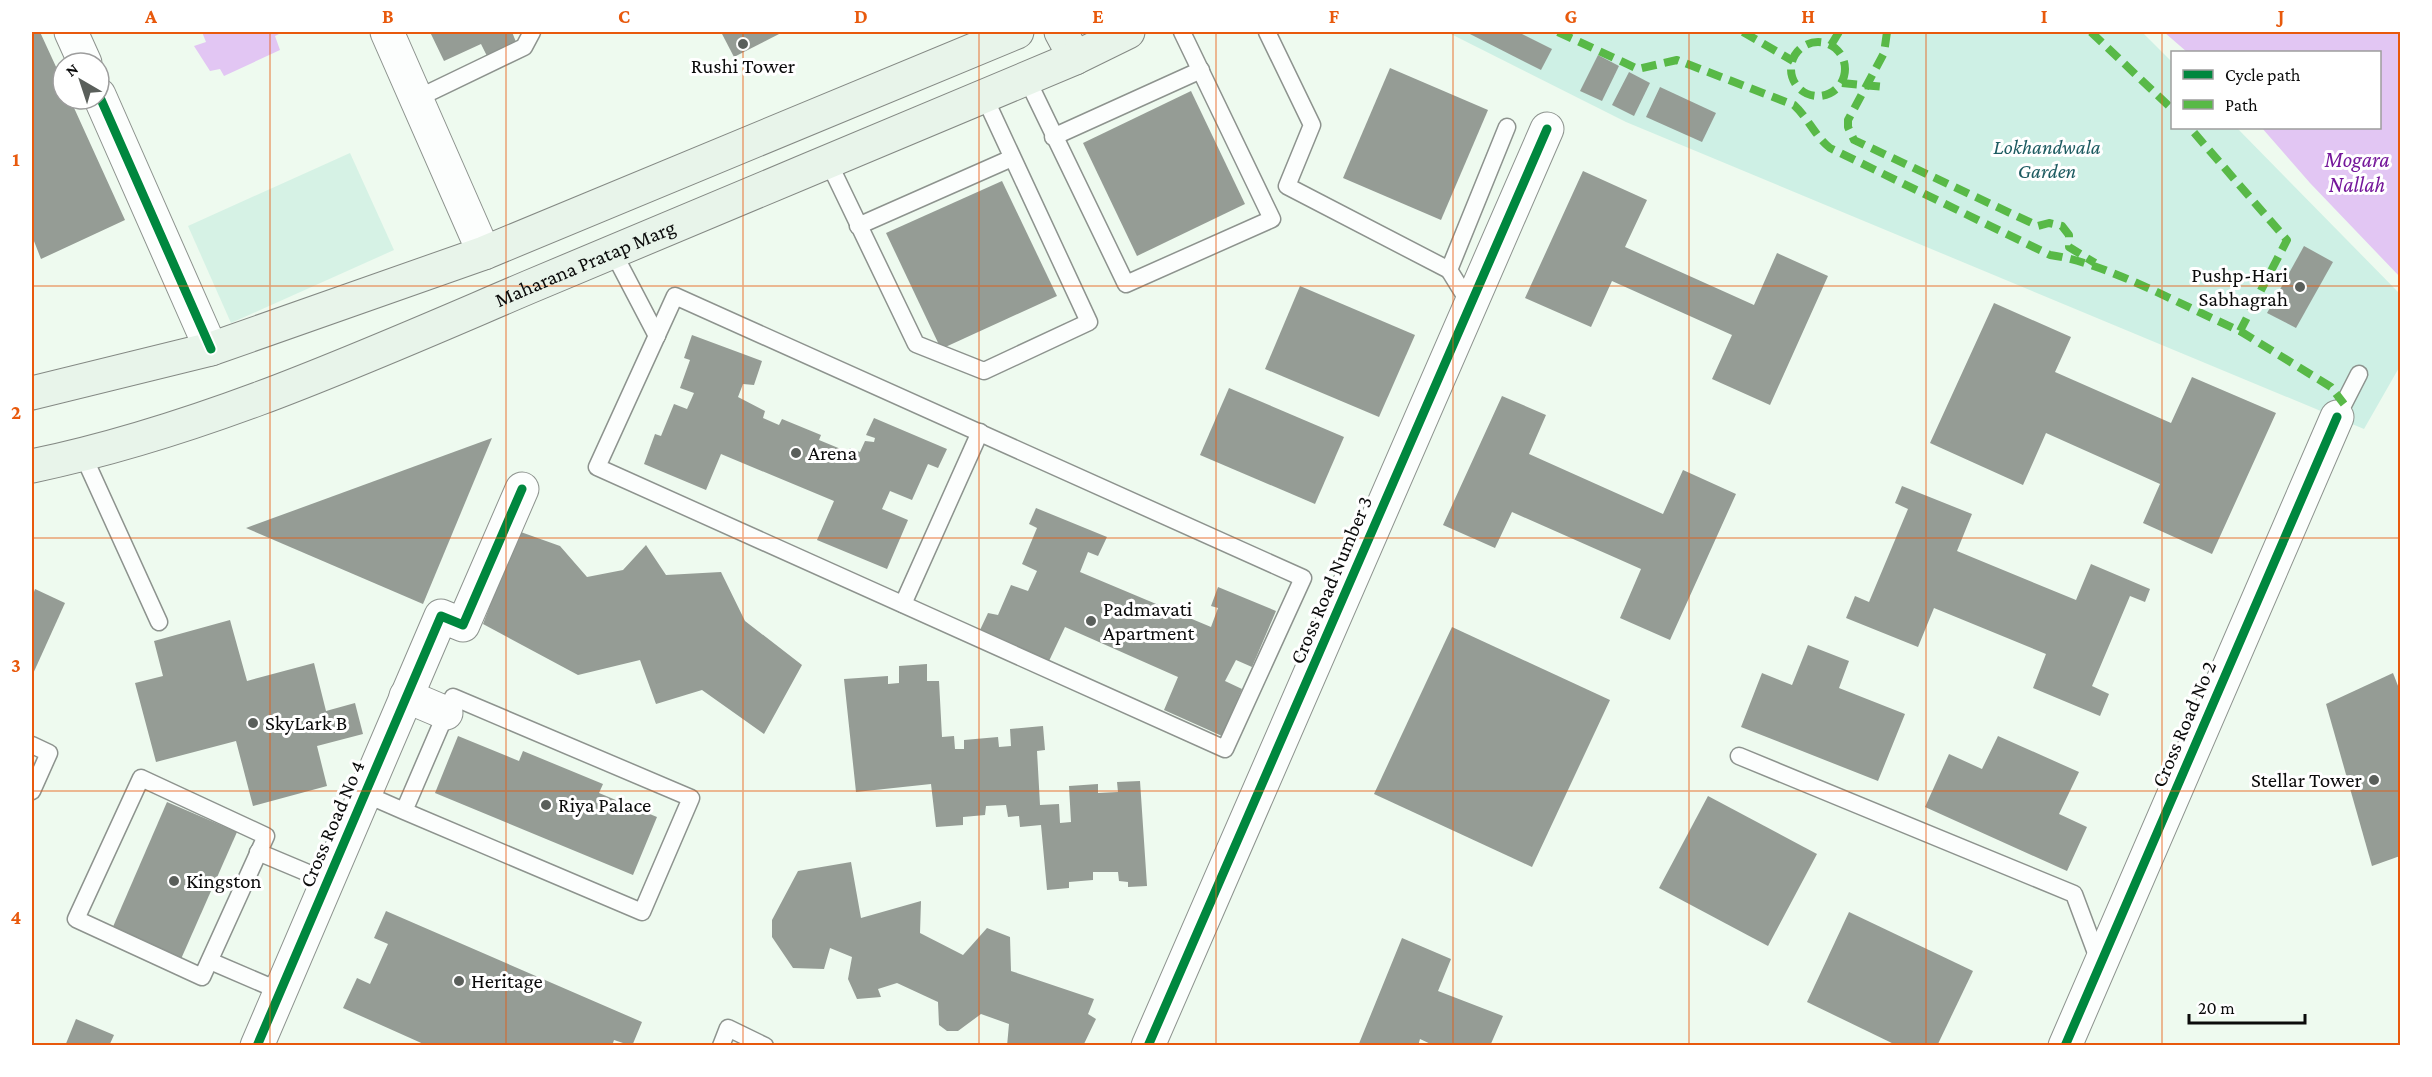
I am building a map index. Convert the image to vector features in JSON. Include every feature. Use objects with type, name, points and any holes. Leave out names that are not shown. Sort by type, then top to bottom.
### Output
[{"type":"main road","points":[[32,393],[211,349],[484,253],[1017,32]]},
{"type":"main road","name":"Maharana Pratap Marg","points":[[32,466],[82,455],[195,423],[355,361],[828,160],[1027,79],[1068,45],[1128,32]]},
{"type":"street","points":[[71,32],[80,51]]},
{"type":"street","points":[[387,32],[484,253]]},
{"type":"street","points":[[106,111],[211,349]]},
{"type":"street","name":"Cross Road Number 3","points":[[1148,1046],[1547,129]]},
{"type":"street","name":"Cross Road No 2","points":[[2064,1046],[2337,417]]},
{"type":"street","name":"Cross Road No 4","points":[[260,1045],[280,991],[441,616],[463,625],[522,489]]},
{"type":"street","points":[[406,696],[446,713]]},
{"type":"lane","points":[[416,99],[524,47],[532,32]]},
{"type":"lane","points":[[1027,79],[1126,284],[1272,219],[1182,32]]},
{"type":"lane","points":[[1267,32],[1312,125],[1287,186],[1449,270],[1470,304]]},
{"type":"lane","points":[[1053,136],[1201,70]]},
{"type":"lane","points":[[828,160],[916,344],[984,371],[1089,322],[984,96]]},
{"type":"lane","points":[[1449,270],[1507,128]]},
{"type":"lane","points":[[858,226],[1012,158]]},
{"type":"lane","points":[[613,252],[657,336]]},
{"type":"lane","points":[[675,296],[980,432],[1303,578],[1225,749],[597,467],[675,296]]},
{"type":"lane","points":[[2337,417],[2359,374]]},
{"type":"lane","points":[[903,604],[980,432]]},
{"type":"lane","points":[[82,455],[159,622]]},
{"type":"lane","points":[[365,794],[404,811],[642,912],[691,798],[453,697],[404,811]]},
{"type":"lane","points":[[32,745],[49,753],[32,791]]},
{"type":"lane","points":[[1739,756],[2074,894],[2099,961]]},
{"type":"lane","points":[[141,778],[266,836],[258,852],[202,977],[76,919],[141,778]]},
{"type":"lane","points":[[258,852],[327,881]]},
{"type":"lane","points":[[210,961],[280,991]]},
{"type":"lane","points":[[721,1046],[728,1028],[765,1046]]},
{"type":"green space","name":"Lokhandwala Garden","points":[[1447,32],[2142,32],[2171,61],[2171,129],[2238,129],[2400,294],[2400,366],[2364,429],[1626,122]]},
{"type":"green space","points":[[350,153],[394,250],[231,323],[188,226]]},
{"type":"water","points":[[202,32],[283,32],[275,36],[280,50],[224,76],[220,69],[210,71],[194,46],[206,42]]},
{"type":"water","name":"Mogara Nallah","points":[[2164,32],[2400,32],[2400,277],[2310,183],[2263,129],[2381,129],[2381,51],[2186,51]]},
{"type":"building","points":[[32,32],[40,32],[51,56],[51,111],[75,111],[125,220],[41,259],[32,236]]},
{"type":"building","points":[[430,32],[512,32],[516,42],[487,56],[481,44],[444,61]]},
{"type":"building","name":"Rushi Tower","points":[[721,32],[783,32],[734,57]]},
{"type":"building","points":[[1466,32],[1518,32],[1552,49],[1541,70]]},
{"type":"building","points":[[1598,55],[1619,66],[1602,101],[1580,91]]},
{"type":"building","points":[[1390,68],[1488,110],[1441,220],[1343,178]]},
{"type":"building","points":[[1629,72],[1650,83],[1634,116],[1612,105]]},
{"type":"building","points":[[1660,87],[1716,113],[1702,142],[1646,117]]},
{"type":"building","points":[[1191,91],[1245,204],[1137,256],[1083,143]]},
{"type":"building","points":[[1583,171],[1647,200],[1625,247],[1754,305],[1777,253],[1828,276],[1770,405],[1712,379],[1732,335],[1612,281],[1591,327],[1525,298]]},
{"type":"building","points":[[1002,181],[1057,296],[941,349],[886,233]]},
{"type":"building","name":"Pushp-Hari Sabhagrah","points":[[2304,246],[2333,262],[2296,328],[2267,313]]},
{"type":"building","points":[[1300,286],[1415,335],[1379,417],[1265,369]]},
{"type":"building","points":[[1994,303],[2071,337],[2055,372],[2171,423],[2192,377],[2276,413],[2212,554],[2143,523],[2160,484],[2046,433],[2023,485],[1930,443]]},
{"type":"building","name":"Arena","points":[[692,335],[762,361],[754,385],[743,384],[738,397],[765,411],[763,418],[779,425],[782,419],[821,435],[819,440],[848,452],[850,448],[860,452],[865,441],[874,442],[875,438],[866,435],[874,418],[947,449],[938,468],[928,464],[912,500],[890,491],[882,509],[908,520],[887,569],[817,540],[834,501],[721,454],[706,490],[644,464],[655,434],[661,436],[674,404],[687,409],[694,393],[680,388],[690,360],[684,358]]},
{"type":"building","points":[[1229,388],[1344,437],[1315,504],[1200,455]]},
{"type":"building","points":[[1502,396],[1546,415],[1529,454],[1663,514],[1683,470],[1736,494],[1670,640],[1620,618],[1641,569],[1512,512],[1495,548],[1443,525]]},
{"type":"building","points":[[492,438],[423,604],[246,528]]},
{"type":"building","points":[[1902,486],[1972,514],[1957,551],[2076,600],[2091,564],[2150,589],[2145,602],[2130,596],[2092,686],[2109,694],[2100,716],[2033,688],[2046,654],[1934,608],[1918,647],[1846,618],[1855,596],[1869,602],[1908,509],[1895,503]]},
{"type":"building","name":"Padmavati Apartment","points":[[1036,508],[1107,537],[1098,556],[1088,552],[1080,572],[1211,627],[1218,608],[1211,606],[1218,587],[1276,611],[1252,667],[1236,660],[1225,681],[1242,689],[1222,736],[1164,710],[1178,677],[1065,627],[1049,661],[980,630],[988,613],[998,615],[1011,585],[1028,591],[1037,571],[1022,564],[1037,528],[1029,524]]},
{"type":"building","points":[[518,531],[560,546],[587,577],[623,570],[646,545],[666,575],[721,572],[745,621],[802,665],[764,734],[702,690],[656,704],[640,660],[578,675],[483,624]]},
{"type":"building","points":[[35,589],[65,603],[32,676],[32,598]]},
{"type":"building","name":"SkyLark B","points":[[230,620],[247,681],[314,663],[326,711],[355,703],[363,734],[317,746],[327,786],[253,806],[236,741],[156,762],[135,683],[163,676],[154,641]]},
{"type":"building","points":[[1452,627],[1610,700],[1532,867],[1374,794]]},
{"type":"building","points":[[1808,645],[1849,661],[1839,688],[1905,714],[1878,781],[1741,727],[1762,673],[1792,685]]},
{"type":"building","points":[[927,664],[927,681],[939,681],[942,737],[954,736],[955,749],[964,749],[964,740],[998,737],[999,747],[1011,746],[1010,729],[1043,726],[1045,750],[1037,751],[1040,805],[1059,804],[1060,823],[1071,822],[1069,786],[1098,784],[1098,793],[1118,792],[1117,782],[1140,781],[1147,886],[1128,887],[1128,882],[1119,881],[1118,872],[1093,872],[1093,880],[1069,882],[1069,888],[1047,890],[1041,825],[1020,827],[1019,816],[1008,817],[1006,805],[986,806],[985,815],[963,817],[963,825],[936,827],[931,784],[856,792],[844,679],[888,676],[888,684],[899,683],[899,666]]},
{"type":"building","name":"Stellar Tower","points":[[2393,673],[2400,691],[2400,856],[2372,866],[2326,704]]},
{"type":"building","name":"Riya Palace","points":[[458,736],[519,761],[523,751],[603,784],[599,793],[657,817],[633,875],[435,793]]},
{"type":"building","points":[[1998,736],[2079,772],[2059,814],[2087,827],[2067,871],[1925,807],[1949,754],[1982,769]]},
{"type":"building","points":[[1708,796],[1817,854],[1768,946],[1659,888]]},
{"type":"building","name":"Kingston","points":[[167,802],[237,832],[181,959],[112,929]]},
{"type":"building","points":[[851,862],[861,918],[921,901],[920,933],[963,955],[987,928],[1010,937],[1011,971],[1094,999],[1088,1014],[1096,1019],[1083,1046],[1007,1046],[1009,1024],[981,1014],[958,1031],[947,1031],[939,1025],[938,1002],[897,983],[878,989],[881,997],[857,999],[848,979],[852,957],[830,948],[824,969],[793,968],[772,937],[772,920],[798,871]]},
{"type":"building","name":"Heritage","points":[[386,911],[642,1022],[632,1046],[614,1040],[612,1046],[428,1046],[343,1008],[357,978],[370,984],[388,944],[374,938]]},
{"type":"building","points":[[1849,912],[1973,971],[1937,1046],[1898,1046],[1807,1002]]},
{"type":"building","points":[[1402,938],[1451,959],[1438,991],[1503,1016],[1490,1046],[1435,1046],[1420,1039],[1418,1046],[1358,1046]]},
{"type":"building","points":[[76,1019],[114,1035],[109,1046],[65,1046]]},
{"type":"marked path","points":[[1558,32],[1638,69],[1677,60],[1794,105],[1830,148],[2050,255],[2072,259],[2120,276],[2240,331],[2287,240],[2191,129]]},
{"type":"marked path","points":[[1743,32],[1793,61]]},
{"type":"marked path","points":[[1831,45],[1839,32]]},
{"type":"marked path","points":[[1887,32],[1884,53],[1848,120],[1848,127],[1854,140],[2038,226],[2049,223],[2062,226],[2069,235],[2069,247],[2095,263]]},
{"type":"marked path","points":[[2091,32],[2171,108]]},
{"type":"marked path","points":[[1818,42],[1828,44],[1837,50],[1843,59],[1845,69],[1843,79],[1837,88],[1828,94],[1818,96],[1808,94],[1799,88],[1793,79],[1791,69],[1793,59],[1799,50],[1808,44],[1818,42]]},
{"type":"marked path","points":[[1842,83],[1884,87]]},
{"type":"marked path","points":[[2240,331],[2331,387],[2344,404]]},
{"type":"cycle path","points":[[106,111],[211,349]]},
{"type":"cycle path","points":[[1148,1046],[1547,129]]},
{"type":"cycle path","points":[[2065,1046],[2337,417]]},
{"type":"cycle path","points":[[257,1046],[441,616],[463,625],[522,489]]},
{"type":"place","name":"Rushi Tower","points":[[743,44]]},
{"type":"place","name":"Pushp-Hari Sabhagrah","points":[[2300,287]]},
{"type":"place","name":"Arena","points":[[796,453]]},
{"type":"place","name":"Padmavati Apartment","points":[[1091,621]]},
{"type":"place","name":"SkyLark B","points":[[253,723]]},
{"type":"place","name":"Stellar Tower","points":[[2374,780]]},
{"type":"place","name":"Riya Palace","points":[[546,805]]},
{"type":"place","name":"Kingston","points":[[174,881]]},
{"type":"place","name":"Heritage","points":[[459,981]]}]
